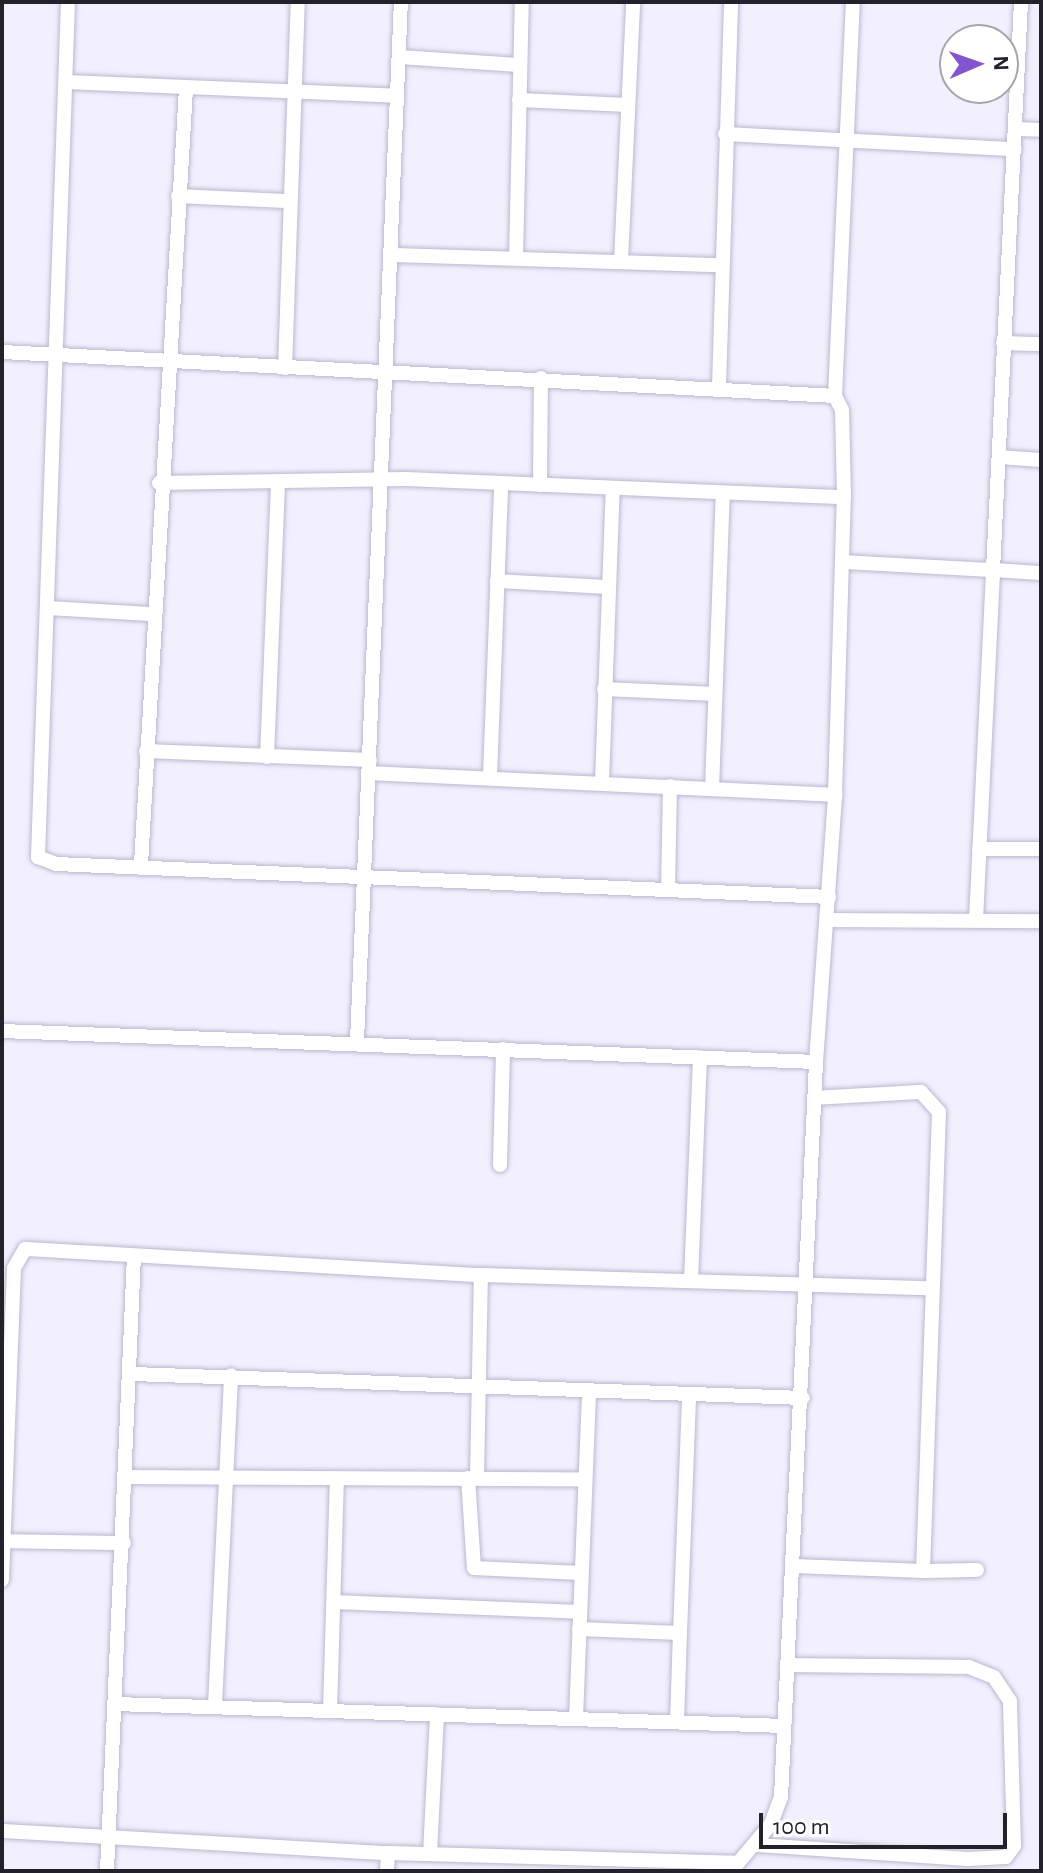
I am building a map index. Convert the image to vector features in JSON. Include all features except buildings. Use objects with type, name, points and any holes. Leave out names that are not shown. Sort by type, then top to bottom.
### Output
[{"type":"street","points":[[68,2],[60,355],[38,857],[56,864],[141,864],[829,897]]},
{"type":"street","points":[[285,368],[298,2]]},
{"type":"street","points":[[357,1041],[389,374],[401,2]]},
{"type":"street","points":[[516,258],[522,2]]},
{"type":"street","points":[[621,261],[633,2]]},
{"type":"street","points":[[719,387],[720,265],[731,2]]},
{"type":"street","points":[[2,1831],[108,1840],[738,1867],[758,1845],[781,1797],[803,1398],[816,1062],[835,795],[844,497],[842,410],[835,396],[853,2]]},
{"type":"street","points":[[976,920],[1021,2]]},
{"type":"street","points":[[399,57],[519,65]]},
{"type":"street","points":[[66,82],[397,96]]},
{"type":"street","points":[[141,864],[151,614],[186,89]]},
{"type":"street","points":[[519,100],[628,105]]},
{"type":"street","points":[[1016,129],[1041,130]]},
{"type":"street","points":[[725,134],[1015,149]]},
{"type":"street","points":[[178,196],[290,201]]},
{"type":"street","points":[[393,255],[720,265]]},
{"type":"street","points":[[1003,343],[1041,344]]},
{"type":"street","points":[[2,352],[389,374],[719,387],[835,396]]},
{"type":"street","points":[[540,485],[541,378]]},
{"type":"street","points":[[999,457],[1041,460]]},
{"type":"street","points":[[159,483],[501,484],[844,497]]},
{"type":"street","points":[[490,776],[501,484]]},
{"type":"street","points":[[267,757],[278,485]]},
{"type":"street","points":[[602,782],[613,488]]},
{"type":"street","points":[[712,789],[723,494]]},
{"type":"street","points":[[843,562],[1041,573]]},
{"type":"street","points":[[497,581],[609,587]]},
{"type":"street","points":[[47,608],[151,614]]},
{"type":"street","points":[[604,689],[715,694]]},
{"type":"street","points":[[146,751],[267,757],[490,776],[835,795]]},
{"type":"street","points":[[668,890],[670,786]]},
{"type":"street","points":[[979,849],[1041,849]]},
{"type":"street","points":[[828,920],[1041,921]]},
{"type":"street","points":[[2,1031],[357,1041],[816,1062]]},
{"type":"street","points":[[500,1165],[503,1049]]},
{"type":"street","points":[[691,1281],[700,1057]]},
{"type":"street","points":[[815,1098],[921,1092],[933,1099],[940,1131],[929,1288],[923,1571]]},
{"type":"street","points":[[2,1580],[17,1255],[41,1248],[481,1275],[929,1288]]},
{"type":"street","points":[[107,1871],[133,1374],[134,1256]]},
{"type":"street","points":[[481,1275],[480,1384],[472,1478],[474,1568],[581,1573]]},
{"type":"street","points":[[133,1374],[231,1375],[803,1398]]},
{"type":"street","points":[[215,1705],[231,1375]]},
{"type":"street","points":[[576,1718],[589,1390]]},
{"type":"street","points":[[677,1722],[689,1394]]},
{"type":"street","points":[[128,1477],[227,1480],[584,1479]]},
{"type":"street","points":[[330,1711],[337,1479]]},
{"type":"street","points":[[4,1541],[124,1543]]},
{"type":"street","points":[[795,1566],[977,1570]]},
{"type":"street","points":[[334,1602],[580,1612]]},
{"type":"street","points":[[579,1629],[680,1633]]},
{"type":"street","points":[[758,1845],[968,1859],[1006,1857],[1014,1846],[1010,1701],[994,1677],[969,1667],[788,1665]]},
{"type":"street","points":[[115,1704],[784,1726]]},
{"type":"street","points":[[430,1854],[437,1714]]},
{"type":"street","points":[[387,1871],[388,1853]]}]
